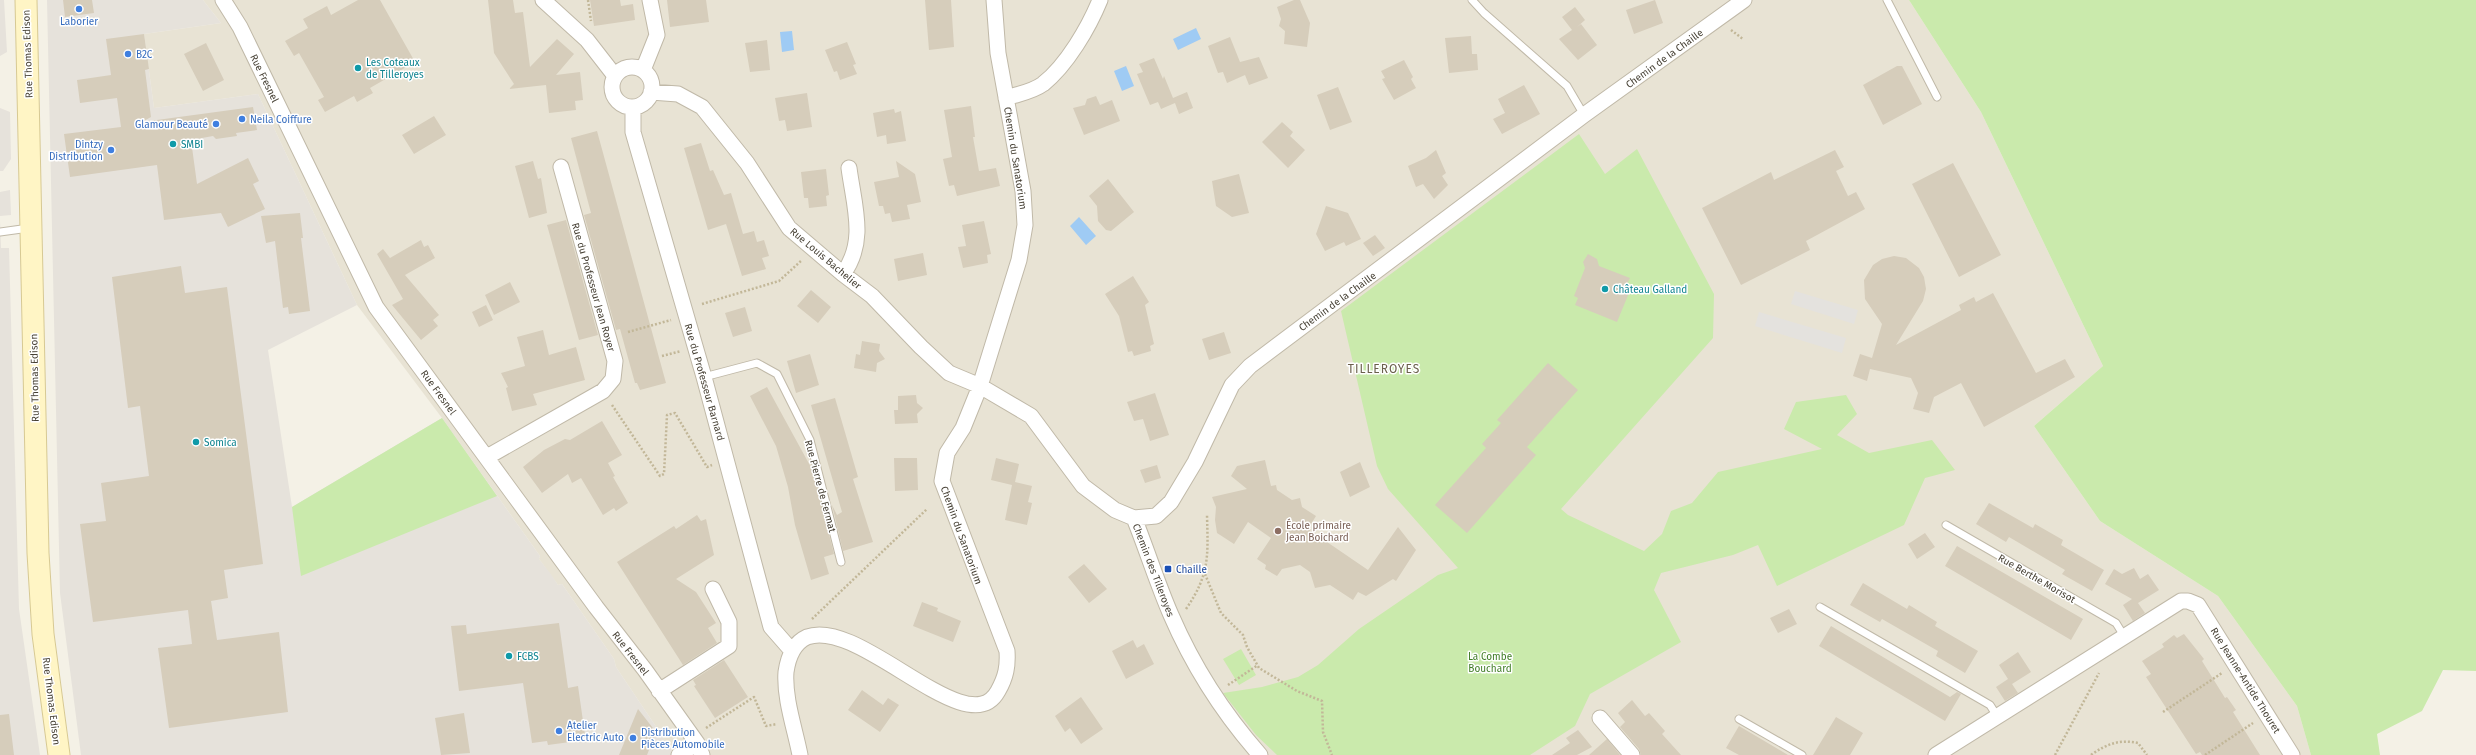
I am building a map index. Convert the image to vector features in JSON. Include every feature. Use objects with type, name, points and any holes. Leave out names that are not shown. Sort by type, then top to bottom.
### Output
[{"type":"street","name":"Rue Thomas Edison","points":[[26,0],[38,553],[43,634],[59,755]]},
{"type":"street","name":"Rue Fresnel","points":[[223,0],[240,27],[376,307],[659,691],[697,745]]},
{"type":"street","points":[[543,0],[587,40],[615,76]]},
{"type":"street","points":[[643,70],[658,35],[650,0]]},
{"type":"street","name":"Chemin du Sanatorium","points":[[792,651],[801,640],[815,634],[827,635],[852,642],[942,695],[958,702],[973,706],[986,703],[996,695],[1004,680],[1008,664],[1007,651],[942,481],[947,453],[963,428],[980,386],[1019,260],[1025,225],[1023,191],[998,53],[994,0]]},
{"type":"street","points":[[1006,98],[1030,91],[1043,84],[1084,33],[1100,0]]},
{"type":"street","name":"Chemin de la Chaille","points":[[1134,518],[1156,516],[1171,502],[1196,462],[1232,385],[1250,366],[1584,114],[1744,0]]},
{"type":"street","points":[[631,66],[643,70],[651,80],[651,92],[645,102],[633,107],[627,106],[616,99],[612,88],[615,76],[625,68],[631,66]]},
{"type":"street","name":"Rue Louis Bachelier","points":[[651,92],[678,94],[702,107],[747,163],[789,228],[843,274],[872,296],[921,347],[949,372],[980,386]]},
{"type":"street","name":"Rue du Professeur Barnard","points":[[633,107],[633,132],[704,377],[771,627],[792,651]]},
{"type":"street","name":"Rue du Professeur Jean Royer","points":[[487,457],[603,391],[613,379],[615,361],[561,167]]},
{"type":"street","points":[[843,274],[853,260],[857,244],[858,230],[849,168]]},
{"type":"street","name":"Chemin des Tilleroyes","points":[[980,386],[1031,416],[1083,486],[1114,510],[1134,518],[1171,615],[1208,688],[1235,726],[1260,755]]},
{"type":"street","points":[[659,691],[729,646],[729,622],[713,589]]},
{"type":"street","name":"Rue Jeanne-Antide Thouret","points":[[2124,636],[2180,601],[2188,601],[2198,605],[2292,755]]},
{"type":"street","points":[[1936,755],[2124,636]]},
{"type":"street","points":[[792,651],[786,671],[788,692],[800,755]]},
{"type":"street","points":[[1600,718],[1632,755]]},
{"type":"street","points":[[680,755],[697,745]]},
{"type":"lane","points":[[1472,0],[1484,13],[1567,86],[1584,114]]},
{"type":"lane","points":[[1887,0],[1938,97]]},
{"type":"lane","points":[[0,232],[32,228]]},
{"type":"lane","name":"Rue Pierre de Fermat","points":[[704,377],[757,363],[776,374],[810,440],[841,562]]},
{"type":"lane","name":"Rue Berthe Morisot","points":[[1946,525],[2116,623],[2124,636]]},
{"type":"lane","points":[[1820,607],[1990,705],[1997,716]]},
{"type":"lane","points":[[1738,719],[1802,755]]},
{"type":"path","points":[[702,304],[780,281],[793,269]]},
{"type":"path","points":[[628,332],[671,320]]},
{"type":"path","points":[[662,356],[681,350]]},
{"type":"path","points":[[603,391],[660,476],[664,474],[667,415],[675,413],[707,467],[715,464]]},
{"type":"path","points":[[812,619],[927,509]]},
{"type":"path","points":[[1171,615],[1186,609],[1197,592],[1204,574],[1209,557],[1207,515]]},
{"type":"path","points":[[1204,574],[1221,613],[1243,635],[1258,665],[1297,691],[1322,701],[1323,732],[1332,755]]},
{"type":"path","points":[[2163,712],[2236,664]]},
{"type":"path","points":[[1224,688],[1258,665]]},
{"type":"path","points":[[2055,755],[2100,670]]},
{"type":"path","points":[[697,745],[754,696],[766,726],[779,723]]},
{"type":"path","points":[[2205,755],[2267,714]]},
{"type":"path","points":[[2091,755],[2103,746],[2125,740],[2138,743],[2147,755]]},
{"type":"shaded area","points":[[0,0],[4,0],[7,52],[0,56]]},
{"type":"shaded area","points":[[47,0],[203,0],[221,23],[144,34],[154,108],[258,94],[357,305],[268,350],[292,507],[442,418],[540,556],[539,559],[558,585],[562,584],[614,659],[616,667],[675,755],[81,755],[60,593]]},
{"type":"shaded area","points":[[203,0],[1909,0],[1981,112],[2103,366],[2034,426],[2100,521],[2218,596],[2297,706],[2311,755],[675,755],[616,667],[614,659],[562,584],[558,585],[539,559],[540,556],[442,418],[357,305],[258,94],[154,108],[144,34],[221,23]]},
{"type":"shaded area","points":[[0,108],[10,112],[11,159],[3,171],[0,171]]},
{"type":"shaded area","points":[[10,190],[11,215],[0,216],[0,192]]},
{"type":"shaded area","points":[[0,221],[1,248],[9,248],[19,609],[40,755],[0,755]]},
{"type":"shaded area","points":[[1795,291],[1858,310],[1854,324],[1791,304]]},
{"type":"shaded area","points":[[1759,312],[1846,338],[1842,353],[1755,326]]},
{"type":"green space","points":[[1909,0],[2476,0],[2476,671],[2443,670],[2422,711],[2377,734],[2380,755],[2311,755],[2297,706],[2218,596],[2100,521],[2034,426],[2103,366],[1981,112]]},
{"type":"green space","name":"La Combe Bouchard","points":[[1579,134],[1605,174],[1637,149],[1714,294],[1713,338],[1561,509],[1568,515],[1644,551],[1662,534],[1671,511],[1692,503],[1718,472],[1822,449],[1784,429],[1796,402],[1846,395],[1857,414],[1837,435],[1869,453],[1932,440],[1955,470],[1925,478],[1904,525],[1777,586],[1758,545],[1733,555],[1661,573],[1654,590],[1681,642],[1590,694],[1575,726],[1530,755],[1277,755],[1256,735],[1223,693],[1262,687],[1298,677],[1318,665],[1359,629],[1438,575],[1458,568],[1388,489],[1377,466],[1341,311]]},
{"type":"green space","points":[[442,418],[497,496],[301,576],[292,507]]},
{"type":"green space","points":[[1241,649],[1256,675],[1239,685],[1223,659]]},
{"type":"water","points":[[1196,28],[1201,39],[1178,50],[1173,39]]},
{"type":"water","points":[[792,31],[794,50],[782,52],[780,32]]},
{"type":"water","points":[[1126,66],[1134,86],[1122,91],[1114,71]]},
{"type":"water","points":[[1079,217],[1096,236],[1086,245],[1070,226]]},
{"type":"building","name":"Laborier","points":[[63,0],[92,0],[94,13],[65,17]]},
{"type":"building","points":[[358,0],[380,0],[415,62],[370,88],[373,93],[357,102],[354,96],[325,112],[318,100],[324,97],[299,53],[294,56],[285,41],[308,28],[303,19],[327,6],[331,15]]},
{"type":"building","points":[[488,0],[513,0],[515,13],[523,12],[530,67],[557,39],[574,54],[556,75],[580,72],[583,100],[575,101],[576,110],[549,113],[546,85],[509,89],[514,84],[494,53]]},
{"type":"building","points":[[590,0],[620,0],[621,6],[633,4],[635,20],[594,26]]},
{"type":"building","points":[[667,0],[706,0],[709,22],[670,27]]},
{"type":"building","points":[[925,0],[951,0],[954,47],[929,50]]},
{"type":"building","points":[[1294,0],[1300,0],[1310,23],[1307,47],[1284,44],[1285,31],[1279,26],[1281,19],[1277,7]]},
{"type":"building","points":[[1655,0],[1663,23],[1634,34],[1626,10]]},
{"type":"building","points":[[1575,7],[1585,20],[1577,27],[1581,24],[1597,45],[1578,60],[1559,39],[1572,30],[1562,17]]},
{"type":"building","points":[[144,34],[149,69],[145,70],[151,117],[142,122],[253,107],[257,130],[236,133],[237,136],[216,139],[213,136],[191,140],[197,184],[248,158],[259,181],[253,184],[265,209],[228,227],[221,213],[164,220],[157,165],[70,177],[64,134],[121,127],[117,98],[80,103],[77,80],[111,75],[106,39]]},
{"type":"building","points":[[1471,36],[1472,54],[1477,54],[1478,70],[1449,73],[1445,38]]},
{"type":"building","points":[[1230,37],[1240,62],[1259,57],[1268,78],[1249,85],[1245,75],[1227,83],[1223,72],[1218,73],[1208,46]]},
{"type":"building","points":[[767,40],[770,70],[750,72],[745,43]]},
{"type":"building","points":[[847,42],[856,64],[853,65],[857,74],[840,80],[837,71],[834,72],[825,50]]},
{"type":"building","points":[[206,43],[224,80],[203,91],[184,54]]},
{"type":"building","points":[[1154,58],[1163,79],[1164,76],[1173,98],[1187,92],[1193,108],[1179,114],[1175,103],[1161,109],[1158,102],[1150,105],[1137,74],[1143,72],[1139,64]]},
{"type":"building","points":[[1404,60],[1413,77],[1411,79],[1416,88],[1394,100],[1382,79],[1385,78],[1381,71]]},
{"type":"building","points":[[1897,66],[1902,66],[1922,104],[1883,125],[1863,85]]},
{"type":"building","points":[[1524,85],[1540,114],[1502,134],[1493,119],[1505,113],[1498,99]]},
{"type":"building","points":[[1338,87],[1352,122],[1330,130],[1317,95]]},
{"type":"building","points":[[807,93],[812,127],[787,131],[785,120],[779,121],[775,98]]},
{"type":"building","points":[[1096,96],[1100,105],[1112,100],[1120,121],[1084,135],[1073,108],[1085,105],[1087,99]]},
{"type":"building","points":[[971,106],[975,137],[973,137],[979,171],[996,168],[1000,186],[957,196],[954,185],[949,186],[943,159],[952,157],[944,110]]},
{"type":"building","points":[[894,109],[895,113],[901,111],[906,141],[887,144],[886,135],[877,137],[873,113]]},
{"type":"building","points":[[434,116],[446,135],[414,154],[402,135]]},
{"type":"building","points":[[1282,122],[1293,132],[1290,136],[1305,150],[1288,168],[1262,142]]},
{"type":"building","points":[[597,131],[666,383],[640,390],[637,383],[635,383],[620,329],[616,330],[584,215],[591,213],[571,138]]},
{"type":"building","points":[[701,143],[710,171],[713,170],[724,195],[731,193],[743,234],[754,231],[757,242],[764,240],[769,256],[762,258],[766,269],[742,276],[726,224],[708,230],[684,148]]},
{"type":"building","points":[[1436,150],[1446,173],[1442,176],[1448,185],[1434,199],[1423,184],[1416,187],[1408,166],[1426,158]]},
{"type":"building","points":[[1835,150],[1844,167],[1836,171],[1848,196],[1856,192],[1865,209],[1806,241],[1810,250],[1741,285],[1702,208],[1771,172],[1774,180]]},
{"type":"building","points":[[533,161],[538,179],[541,178],[547,213],[529,218],[515,166]]},
{"type":"building","points":[[896,161],[915,174],[921,202],[907,205],[910,219],[892,222],[890,213],[885,214],[883,206],[879,206],[874,182],[899,177]]},
{"type":"building","points":[[1953,163],[2001,255],[1959,277],[1912,184]]},
{"type":"building","points":[[826,169],[829,195],[826,196],[827,206],[809,208],[808,198],[804,198],[801,172]]},
{"type":"building","points":[[1239,174],[1249,213],[1232,217],[1216,206],[1212,181]]},
{"type":"building","points":[[1108,179],[1134,212],[1111,231],[1106,230],[1098,221],[1097,206],[1089,196]]},
{"type":"building","points":[[1326,206],[1348,213],[1361,239],[1346,246],[1344,242],[1325,251],[1316,234]]},
{"type":"building","points":[[300,213],[303,238],[301,238],[310,311],[289,314],[288,307],[283,308],[275,241],[266,243],[261,216]]},
{"type":"building","points":[[566,220],[598,335],[579,340],[547,225]]},
{"type":"building","points":[[984,221],[991,254],[987,255],[988,263],[963,268],[958,247],[966,246],[962,225]]},
{"type":"building","points":[[1375,235],[1385,248],[1373,256],[1363,243]]},
{"type":"building","points":[[421,240],[424,247],[428,245],[435,258],[405,275],[439,315],[433,320],[438,326],[421,340],[392,305],[403,299],[377,254],[383,249],[390,258]]},
{"type":"building","points":[[923,253],[927,275],[898,281],[894,259]]},
{"type":"building","name":"Château Galland","points":[[1588,254],[1597,259],[1599,266],[1630,278],[1626,286],[1631,288],[1617,322],[1575,305],[1578,298],[1574,296],[1585,268],[1583,262]]},
{"type":"building","points":[[1894,256],[1906,258],[1919,268],[1924,277],[1926,289],[1923,301],[1896,345],[1961,310],[1959,305],[1974,297],[1976,302],[1993,293],[2036,373],[2065,359],[2075,377],[1984,427],[1961,383],[1934,397],[1929,413],[1913,409],[1918,393],[1911,378],[1870,369],[1867,381],[1853,376],[1860,354],[1872,358],[1882,324],[1865,299],[1864,280],[1873,265],[1882,259]]},
{"type":"building","name":"Somica","points":[[181,266],[185,293],[227,287],[263,564],[224,570],[228,598],[211,601],[217,640],[279,632],[288,712],[169,728],[158,648],[192,644],[188,610],[93,622],[80,524],[106,521],[101,483],[149,476],[140,406],[128,408],[112,277]]},
{"type":"building","points":[[1133,276],[1149,302],[1145,305],[1154,344],[1150,346],[1151,351],[1134,356],[1132,351],[1128,352],[1119,316],[1105,294]]},
{"type":"building","points":[[510,282],[520,302],[494,315],[485,295]]},
{"type":"building","points":[[811,290],[831,307],[818,323],[797,306]]},
{"type":"building","points":[[486,305],[493,320],[479,327],[472,312]]},
{"type":"building","points":[[745,307],[752,331],[733,337],[725,313]]},
{"type":"building","points":[[543,330],[549,355],[576,347],[585,380],[533,394],[537,405],[512,411],[506,388],[508,387],[501,373],[525,366],[517,337]]},
{"type":"building","points":[[1224,332],[1231,353],[1209,360],[1202,339]]},
{"type":"building","points":[[862,341],[880,344],[879,351],[885,359],[877,363],[876,372],[854,368],[856,354],[860,355]]},
{"type":"building","points":[[810,354],[819,385],[796,393],[787,361]]},
{"type":"building","points":[[1548,363],[1578,390],[1527,447],[1536,455],[1467,533],[1435,505],[1486,448],[1482,444],[1501,423],[1497,420]]},
{"type":"building","points":[[767,387],[813,471],[834,554],[824,557],[829,574],[811,580],[795,525],[788,487],[776,446],[750,396]]},
{"type":"building","points":[[1155,393],[1169,435],[1150,441],[1143,419],[1134,421],[1127,402]]},
{"type":"building","points":[[916,395],[917,403],[923,408],[917,414],[918,423],[895,424],[894,410],[898,410],[898,396]]},
{"type":"building","points":[[835,398],[858,477],[853,479],[873,542],[843,551],[832,505],[837,515],[842,512],[811,405]]},
{"type":"building","points":[[602,421],[622,455],[608,463],[615,476],[613,477],[628,503],[616,511],[614,508],[603,515],[581,478],[572,483],[568,474],[542,493],[523,467],[544,450],[565,439],[570,440]]},
{"type":"building","points":[[894,458],[917,458],[918,490],[895,491]]},
{"type":"building","points":[[996,458],[1019,464],[1015,482],[1032,486],[1028,502],[1032,503],[1027,525],[1005,520],[1012,485],[991,480]]},
{"type":"building","points":[[1265,460],[1271,486],[1276,485],[1277,490],[1292,500],[1300,498],[1302,507],[1316,516],[1308,529],[1368,570],[1398,527],[1416,550],[1396,581],[1393,579],[1366,596],[1358,592],[1353,600],[1330,585],[1315,588],[1310,572],[1300,565],[1282,569],[1277,576],[1265,569],[1266,565],[1257,559],[1271,538],[1248,522],[1234,544],[1217,533],[1215,520],[1216,507],[1212,497],[1247,489],[1231,476],[1237,466]]},
{"type":"building","points":[[1360,462],[1370,487],[1350,497],[1340,472]]},
{"type":"building","points":[[1157,465],[1161,478],[1145,483],[1140,470]]},
{"type":"building","points":[[1989,503],[2033,528],[2035,524],[2063,540],[2061,545],[2104,570],[2092,591],[2062,574],[2065,570],[2009,537],[2006,542],[1976,524]]},
{"type":"building","points":[[697,515],[701,521],[706,519],[714,555],[676,579],[696,592],[716,623],[708,628],[717,643],[683,665],[617,562],[674,526],[676,529]]},
{"type":"building","points":[[1925,533],[1935,547],[1917,559],[1908,544]]},
{"type":"building","points":[[1957,546],[2083,619],[2071,640],[1945,566]]},
{"type":"building","points":[[1084,564],[1107,589],[1089,603],[1068,577]]},
{"type":"building","points":[[2134,568],[2140,579],[2148,574],[2159,590],[2138,603],[2145,613],[2133,621],[2123,605],[2132,599],[2105,584],[2114,569],[2122,574]]},
{"type":"building","points":[[1863,583],[1907,609],[1909,605],[1937,622],[1935,626],[1978,651],[1965,673],[1936,656],[1938,651],[1882,619],[1880,622],[1850,605]]},
{"type":"building","points":[[922,602],[938,608],[937,611],[961,621],[953,642],[913,626]]},
{"type":"building","points":[[1789,609],[1797,624],[1778,633],[1770,618]]},
{"type":"building","name":"FCBS","points":[[559,623],[568,688],[578,686],[585,735],[569,738],[570,742],[548,745],[547,741],[532,743],[523,683],[459,691],[451,626],[466,625],[467,634]]},
{"type":"building","points":[[1831,626],[1950,697],[1957,692],[1961,694],[1945,721],[1819,646]]},
{"type":"building","points":[[2184,634],[2204,659],[2202,661],[2225,698],[2227,697],[2236,710],[2233,712],[2260,755],[2202,755],[2200,752],[2196,754],[2146,677],[2151,674],[2142,661],[2164,647],[2162,644],[2174,635],[2177,638]]},
{"type":"building","points":[[1133,640],[1137,648],[1144,644],[1154,664],[1126,679],[1112,651]]},
{"type":"building","points":[[2018,652],[2031,672],[2012,684],[2018,693],[2005,701],[1996,687],[2008,679],[1999,665]]},
{"type":"building","points":[[724,660],[748,697],[715,718],[694,686],[696,685],[693,680]]},
{"type":"building","points":[[862,690],[883,705],[888,698],[899,705],[880,732],[848,710]]},
{"type":"building","points":[[1081,697],[1103,729],[1081,744],[1070,728],[1065,732],[1055,716]]},
{"type":"building","points":[[1632,700],[1645,716],[1649,713],[1665,731],[1662,734],[1681,755],[1641,755],[1639,749],[1620,727],[1625,722],[1618,713]]},
{"type":"building","points":[[638,709],[656,732],[647,755],[619,755]]},
{"type":"building","points":[[464,713],[470,753],[441,755],[435,718]]},
{"type":"building","points":[[9,714],[14,755],[0,755],[0,715]]},
{"type":"building","points":[[1836,717],[1863,733],[1850,755],[1813,755]]},
{"type":"building","points":[[1739,726],[1788,755],[1739,755],[1726,748]]},
{"type":"building","points":[[1578,730],[1592,747],[1577,755],[1552,755],[1570,743],[1566,738]]},
{"type":"building","points":[[1607,739],[1620,755],[1589,755]]},
{"type":"place","name":"Laborier","points":[[79,9]]},
{"type":"place","name":"B2C","points":[[128,54]]},
{"type":"place","name":"Les Coteaux de Tilleroyes","points":[[358,68]]},
{"type":"place","name":"Neila Coiffure","points":[[242,119]]},
{"type":"place","name":"Glamour Beauté","points":[[216,124]]},
{"type":"place","name":"SMBI","points":[[173,144]]},
{"type":"place","name":"Dintzy Distribution","points":[[111,150]]},
{"type":"place","name":"Château Galland","points":[[1605,289]]},
{"type":"place","name":"Somica","points":[[196,442]]},
{"type":"place","name":"École primaire Jean Boichard","points":[[1278,531]]},
{"type":"place","name":"Chaille","points":[[1168,569]]},
{"type":"place","name":"FCBS","points":[[509,656]]},
{"type":"place","name":"Atelier Electric Auto","points":[[559,731]]},
{"type":"place","name":"Distribution Pièces Automobile","points":[[633,738]]},
{"type":"district","name":"TILLEROYES","points":[[1384,369]]}]
